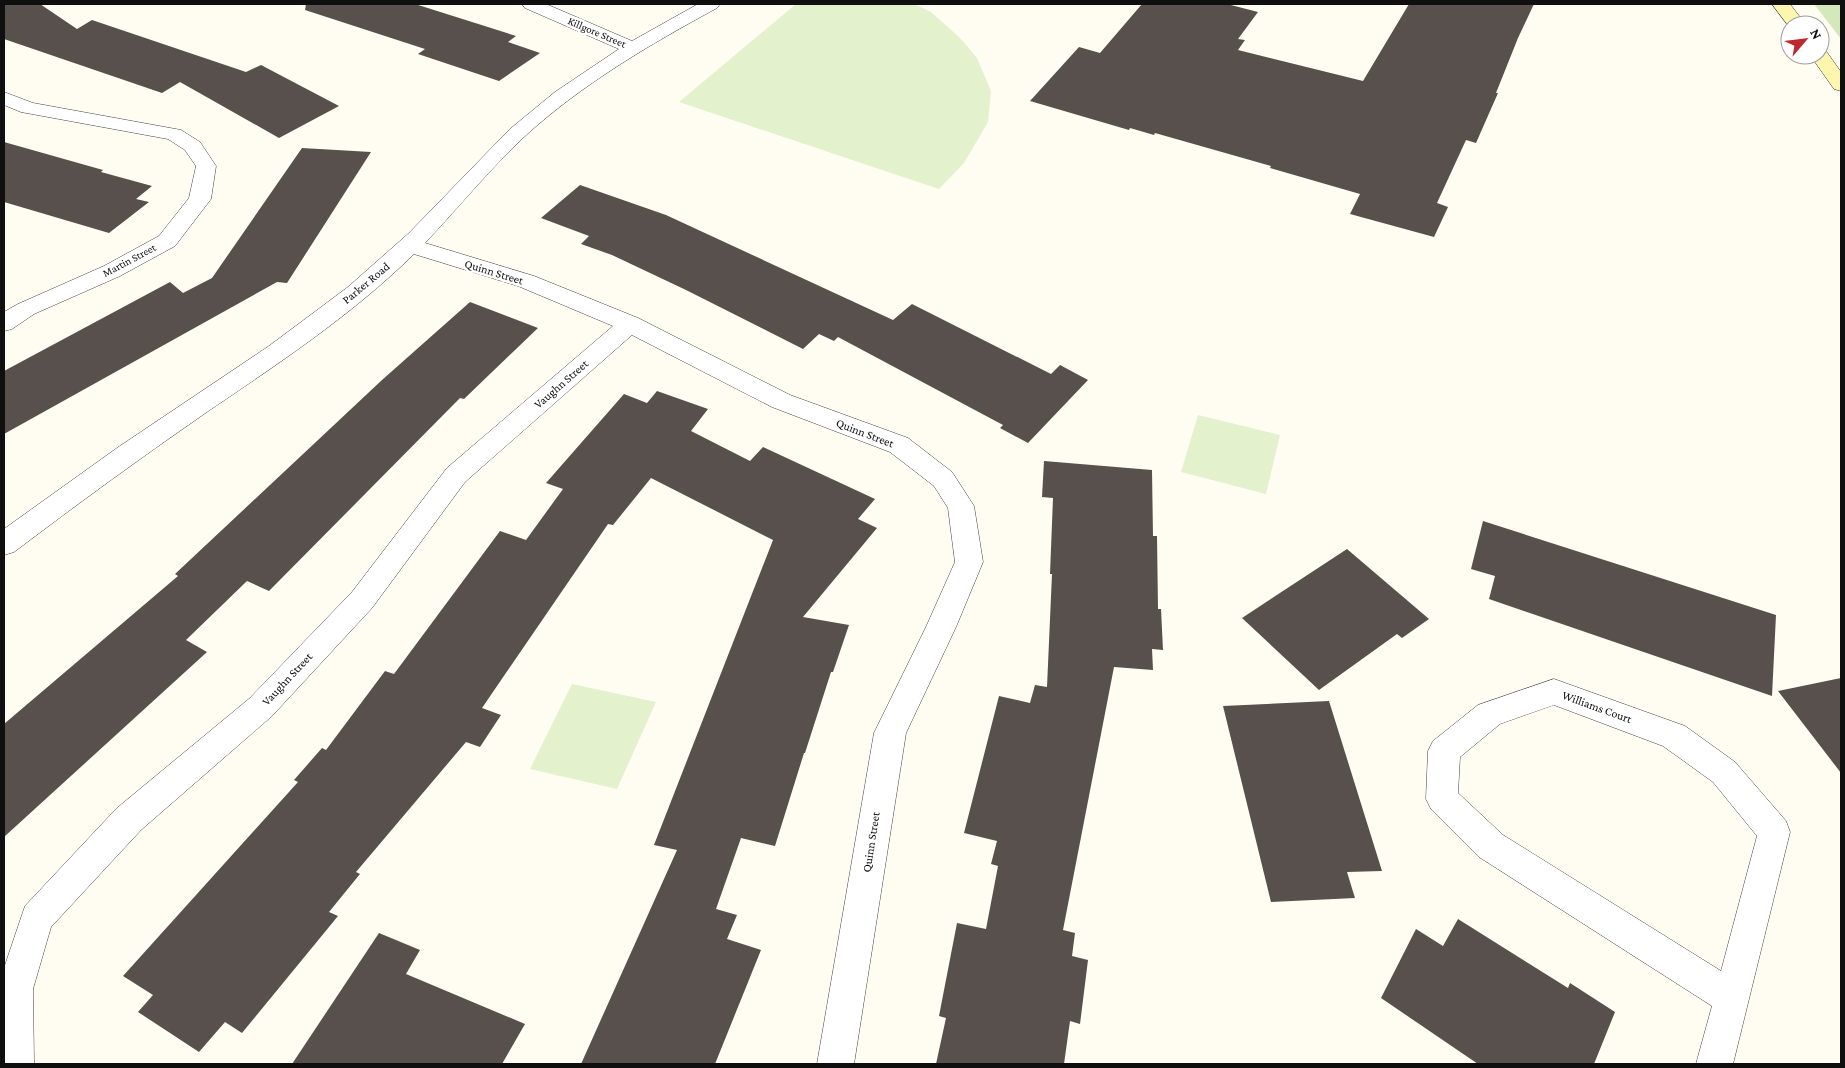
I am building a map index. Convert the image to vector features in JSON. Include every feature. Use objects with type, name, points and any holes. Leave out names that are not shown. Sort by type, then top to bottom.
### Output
[{"type":"main road","points":[[1781,4],[1789,15]]},
{"type":"main road","points":[[1826,65],[1841,85]]},
{"type":"street","name":"Killgore Street","points":[[531,4],[635,48]]},
{"type":"street","name":"Parker Road","points":[[4,544],[158,433],[287,347],[383,270],[518,133],[576,85],[673,24],[711,4]]},
{"type":"street","name":"Martin Street","points":[[4,98],[28,108],[174,134],[193,146],[206,166],[200,199],[166,241],[112,271],[26,310],[4,323]]},
{"type":"street","name":"Quinn Street","points":[[408,245],[526,281],[630,324],[781,401],[899,445],[943,479],[961,506],[969,562],[941,627],[890,733],[836,1064]]},
{"type":"street","name":"Vaughn Street","points":[[15,1064],[15,988],[37,918],[129,819],[261,707],[362,600],[456,475],[630,324]]},
{"type":"street","name":"Williams Court","points":[[1715,1064],[1732,998],[1774,832],[1724,772],[1674,736],[1554,692],[1489,714],[1444,751],[1442,799],[1491,846],[1732,998]]},
{"type":"green space","points":[[796,4],[914,4],[931,12],[960,38],[977,58],[991,91],[988,122],[964,163],[939,189],[679,102]]},
{"type":"green space","points":[[1814,4],[1841,4],[1841,39],[1830,25],[1830,15],[1822,15]]},
{"type":"green space","points":[[1198,415],[1280,435],[1266,494],[1181,472]]},
{"type":"green space","points":[[572,684],[656,702],[617,789],[530,769]]},
{"type":"building","points":[[4,4],[40,4],[77,29],[92,20],[246,72],[261,65],[339,106],[279,138],[180,82],[162,93],[4,39]]},
{"type":"building","points":[[306,4],[415,4],[516,36],[508,42],[540,53],[499,81],[418,54],[425,49],[305,10]]},
{"type":"building","points":[[1142,4],[1227,4],[1258,12],[1238,39],[1245,40],[1238,50],[1363,81],[1409,4],[1534,4],[1518,38],[1496,93],[1498,93],[1476,143],[1466,140],[1437,203],[1448,207],[1434,237],[1350,214],[1360,194],[1155,133],[1154,135],[1130,128],[1129,130],[1030,101],[1079,47],[1100,53]]},
{"type":"building","points":[[4,142],[152,186],[136,199],[149,202],[109,233],[4,202]]},
{"type":"building","points":[[302,148],[371,152],[287,283],[277,282],[4,434],[4,371],[170,282],[183,293],[212,278]]},
{"type":"building","points":[[580,185],[666,215],[893,320],[912,304],[1051,374],[1060,365],[1088,380],[1028,443],[1000,428],[1003,425],[838,337],[834,341],[819,334],[803,349],[612,255],[581,244],[589,236],[541,218]]},
{"type":"building","points":[[470,302],[538,328],[464,399],[460,398],[269,591],[247,581],[186,640],[207,652],[4,837],[4,724],[178,576],[175,574],[382,380]]},
{"type":"building","points":[[657,391],[708,409],[691,431],[750,461],[763,447],[875,499],[858,519],[877,528],[803,617],[849,625],[833,672],[831,672],[775,846],[741,838],[716,909],[737,915],[727,939],[761,950],[715,1064],[581,1064],[677,850],[654,845],[773,540],[651,478],[613,525],[608,524],[482,708],[501,715],[480,747],[466,742],[356,872],[360,874],[329,912],[338,916],[242,1033],[225,1022],[199,1052],[138,1012],[153,995],[123,976],[298,782],[294,780],[322,748],[326,750],[385,671],[394,674],[500,531],[526,540],[563,489],[546,483],[624,394],[647,403]]},
{"type":"building","points":[[1044,461],[1152,470],[1153,536],[1157,536],[1158,609],[1161,609],[1163,650],[1152,649],[1153,670],[1114,667],[1063,930],[1075,933],[1072,956],[1088,960],[1080,1024],[1070,1021],[1064,1064],[936,1064],[946,1018],[939,1016],[957,923],[986,929],[998,866],[991,864],[997,841],[964,833],[999,696],[1030,703],[1035,685],[1047,687],[1053,498],[1042,497]]},
{"type":"building","points":[[1483,521],[1776,615],[1772,696],[1489,599],[1495,576],[1471,569]]},
{"type":"building","points":[[1347,549],[1429,619],[1402,638],[1397,634],[1319,690],[1242,618]]},
{"type":"building","points":[[1841,678],[1841,773],[1778,691]]},
{"type":"building","points":[[1329,701],[1382,871],[1347,872],[1355,898],[1271,902],[1223,706]]},
{"type":"building","points":[[1458,919],[1568,988],[1570,983],[1615,1012],[1594,1064],[1478,1064],[1381,998],[1416,929],[1443,946]]},
{"type":"building","points":[[379,933],[420,950],[406,974],[525,1024],[502,1064],[292,1064]]}]
